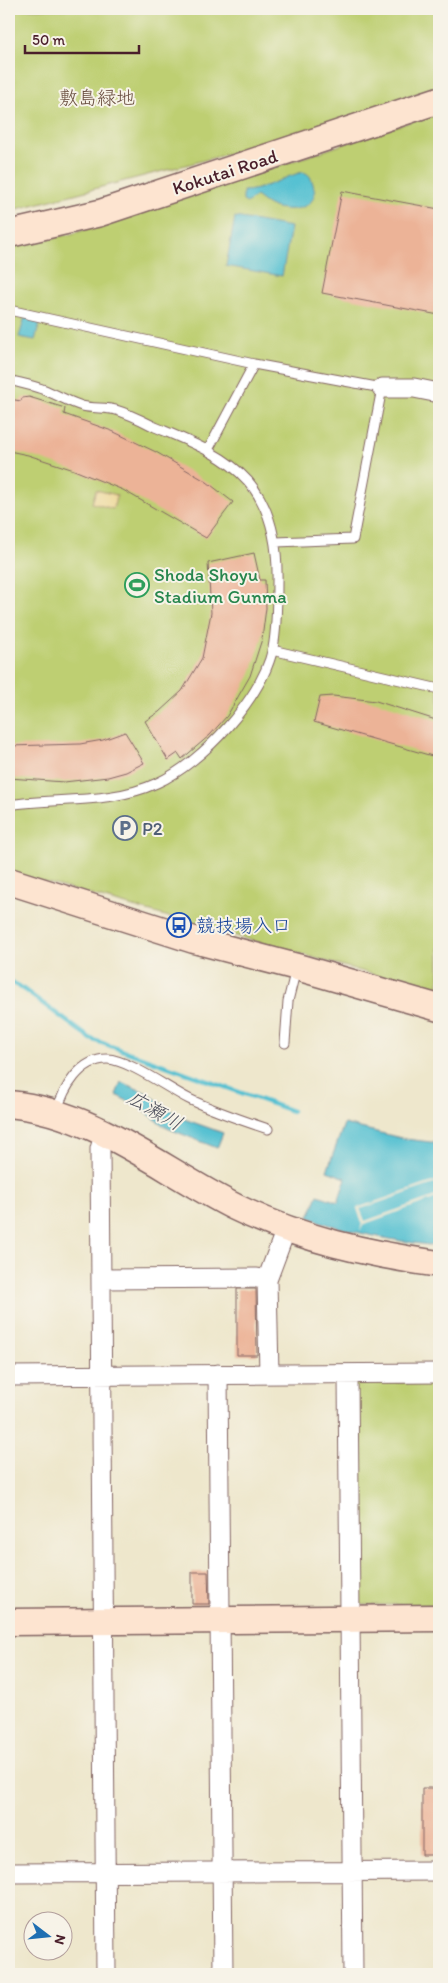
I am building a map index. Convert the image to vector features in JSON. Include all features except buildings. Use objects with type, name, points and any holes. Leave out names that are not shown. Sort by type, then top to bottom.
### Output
[{"type":"street","name":"Kokutai Road","points":[[9,234],[100,213],[439,100]]},
{"type":"street","points":[[382,388],[414,388],[439,393]]},
{"type":"street","points":[[9,881],[194,940],[297,966],[439,1008]]},
{"type":"street","points":[[9,1104],[56,1114],[105,1132],[234,1206],[286,1230],[341,1247],[439,1264]]},
{"type":"street","points":[[105,1132],[100,1149],[106,1974]]},
{"type":"street","points":[[268,1374],[267,1280],[286,1230]]},
{"type":"street","points":[[101,1279],[257,1278],[267,1280]]},
{"type":"street","points":[[9,1376],[439,1373]]},
{"type":"street","points":[[218,1374],[223,1974]]},
{"type":"street","points":[[348,1375],[352,1974]]},
{"type":"street","points":[[9,1622],[439,1618]]},
{"type":"street","points":[[9,1873],[439,1871]]},
{"type":"lane","points":[[9,310],[254,364],[382,388],[353,539],[276,542]]},
{"type":"lane","points":[[208,450],[254,364]]},
{"type":"lane","points":[[9,380],[41,389],[82,406],[115,410],[208,450],[248,481],[262,501],[276,542],[277,601],[272,650],[259,681],[239,714],[206,750],[177,772],[157,783],[114,796],[73,801],[33,801],[9,805]]},
{"type":"lane","points":[[272,650],[439,689]]},
{"type":"lane","points":[[285,1043],[288,1001],[297,966]]},
{"type":"lane","points":[[56,1114],[63,1092],[70,1080],[98,1061],[112,1059],[133,1068],[190,1100],[268,1129]]},
{"type":"green space","name":"敷島緑地","points":[[9,9],[439,9],[439,86],[282,140],[9,211]]},
{"type":"green space","points":[[439,112],[439,993],[9,872],[9,247],[71,234],[120,219]]},
{"type":"green space","points":[[353,1382],[439,1383],[439,1605],[357,1605]]},
{"type":"sand","points":[[96,490],[117,495],[113,509],[92,503]]},
{"type":"water","points":[[303,172],[311,178],[314,193],[312,200],[301,208],[276,208],[256,196],[247,203],[243,201],[243,191],[257,189]]},
{"type":"water","points":[[235,217],[291,227],[282,276],[226,266]]},
{"type":"water","points":[[25,317],[41,320],[35,340],[19,337]]},
{"type":"water","name":"広瀬川","points":[[121,1082],[147,1093],[184,1119],[223,1133],[217,1148],[167,1128],[139,1107],[116,1095]]},
{"type":"water","points":[[344,1124],[405,1139],[439,1143],[439,1246],[372,1236],[309,1217],[318,1195],[338,1202],[346,1178],[327,1171]]},
{"type":"pier","points":[[439,1180],[439,1182],[360,1209],[365,1221],[439,1195],[439,1197],[364,1224],[360,1231],[362,1223],[357,1208]]},
{"type":"waterway","points":[[9,981],[19,986],[91,1039],[292,1111]]},
{"type":"place","name":"Shoda Shoyu Stadium Gunma","points":[[137,585]]},
{"type":"place","name":"P2","points":[[125,828]]},
{"type":"place","name":"競技場入口","points":[[179,925]]}]
